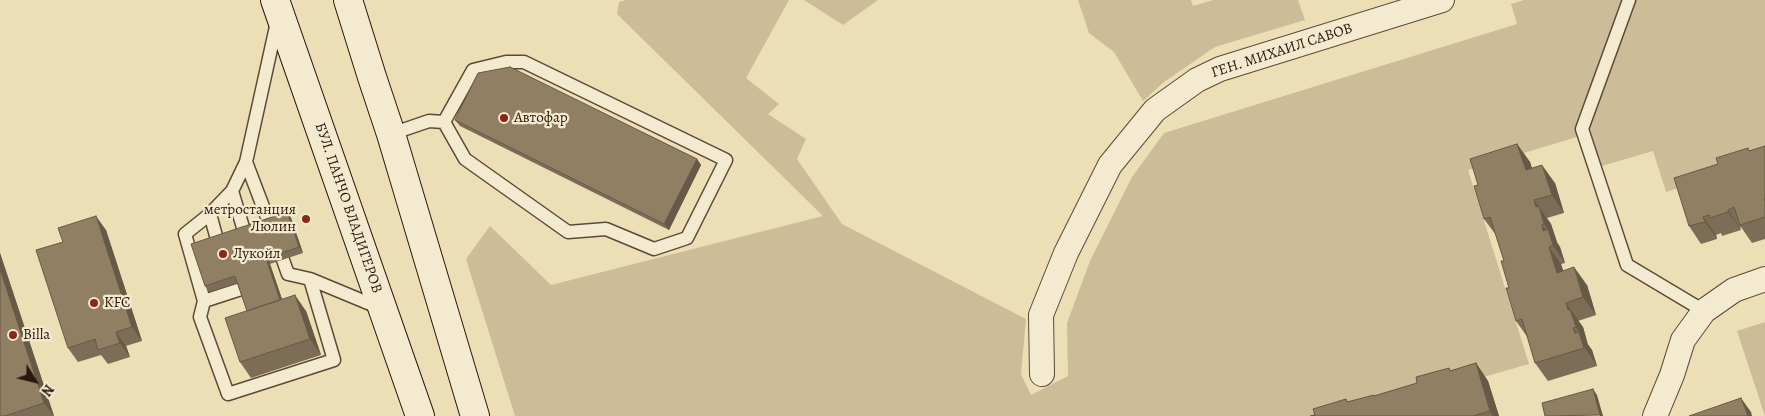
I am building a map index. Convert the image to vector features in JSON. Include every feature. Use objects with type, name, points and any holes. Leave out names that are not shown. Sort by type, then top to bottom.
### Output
[{"type":"main road","points":[[348,0],[391,134],[475,416]]},
{"type":"main road","name":"БУЛ. ПАНЧО ВЛАДИГЕРОВ","points":[[277,6],[420,416]]},
{"type":"street","name":"ГЕН. МИХАИЛ САВОВ","points":[[1042,374],[1041,315],[1066,253],[1110,165],[1155,110],[1197,80],[1220,69],[1442,0]]},
{"type":"street","points":[[1655,416],[1672,375],[1683,340],[1704,311],[1734,290],[1765,279]]},
{"type":"lane","points":[[1628,0],[1582,130],[1627,265],[1704,311]]},
{"type":"lane","points":[[277,6],[246,162],[232,191],[210,214],[185,234],[204,301],[200,317],[228,394],[334,360],[310,280]]},
{"type":"lane","points":[[506,62],[524,62],[726,160],[687,238],[654,249],[606,229],[568,232],[465,159],[444,122],[473,70],[506,62]]},
{"type":"lane","points":[[391,134],[429,121],[444,122]]},
{"type":"lane","points":[[246,162],[270,225]]},
{"type":"lane","points":[[232,191],[245,234]]},
{"type":"lane","points":[[210,214],[218,242]]},
{"type":"lane","points":[[283,260],[288,274]]},
{"type":"lane","points":[[275,278],[288,274],[310,280],[383,309]]},
{"type":"lane","points":[[204,301],[235,288]]},
{"type":"shaded area","points":[[626,0],[789,0],[746,78],[779,104],[768,114],[806,139],[797,159],[842,224],[1026,319],[1021,374],[1031,395],[1068,376],[1067,323],[1090,261],[1132,177],[1164,133],[1517,24],[1511,4],[1524,0],[1765,0],[1765,160],[1666,192],[1653,151],[1602,166],[1590,133],[1468,170],[1529,364],[1348,416],[515,416],[466,259],[490,226],[551,285],[823,216],[617,14],[619,2]]},
{"type":"shaded area","points":[[804,0],[878,0],[843,25]]},
{"type":"shaded area","points":[[1078,0],[1191,0],[1193,6],[1213,0],[1298,0],[1305,20],[1215,47],[1164,82],[1143,101],[1114,52],[1089,33]]},
{"type":"shaded area","points":[[1765,322],[1765,416],[1737,331]]},
{"type":"building","points":[[510,67],[697,159],[664,224],[455,120],[478,73]]},
{"type":"building","points":[[1517,144],[1526,170],[1542,165],[1552,195],[1534,200],[1536,207],[1539,206],[1544,224],[1542,225],[1543,231],[1548,229],[1553,245],[1549,247],[1557,273],[1574,267],[1583,297],[1566,303],[1576,327],[1573,328],[1575,333],[1579,332],[1584,348],[1535,363],[1522,319],[1516,321],[1506,288],[1509,288],[1501,261],[1504,261],[1490,217],[1484,219],[1474,186],[1478,185],[1470,159]]},
{"type":"building","points":[[1765,146],[1765,217],[1740,225],[1734,207],[1728,210],[1728,212],[1710,218],[1709,215],[1703,217],[1705,222],[1689,226],[1674,178],[1718,164],[1716,158],[1748,148],[1749,151]]},
{"type":"building","points":[[287,212],[299,247],[266,258],[280,300],[247,311],[235,276],[205,286],[191,244]]},
{"type":"building","name":"KFC","points":[[96,216],[132,327],[116,332],[120,343],[98,350],[95,339],[68,348],[36,250],[63,242],[58,228]]},
{"type":"building","name":"Billa","points":[[0,269],[44,403],[5,416],[0,416]]},
{"type":"building","points":[[295,295],[310,339],[240,362],[225,318]]},
{"type":"building","points":[[1476,363],[1490,411],[1473,416],[1310,416],[1315,415],[1313,409],[1346,399],[1347,402],[1374,396],[1417,383],[1416,377],[1449,368],[1450,371]]},
{"type":"building","points":[[1593,389],[1600,415],[1545,416],[1542,403]]},
{"type":"building","points":[[1741,398],[1748,416],[1689,416]]},
{"type":"place","name":"Автофар","points":[[504,118]]},
{"type":"place","name":"метростанция Люлин","points":[[306,219]]},
{"type":"place","name":"Лукойл","points":[[223,254]]},
{"type":"place","name":"KFC","points":[[94,303]]},
{"type":"place","name":"Billa","points":[[13,335]]}]
